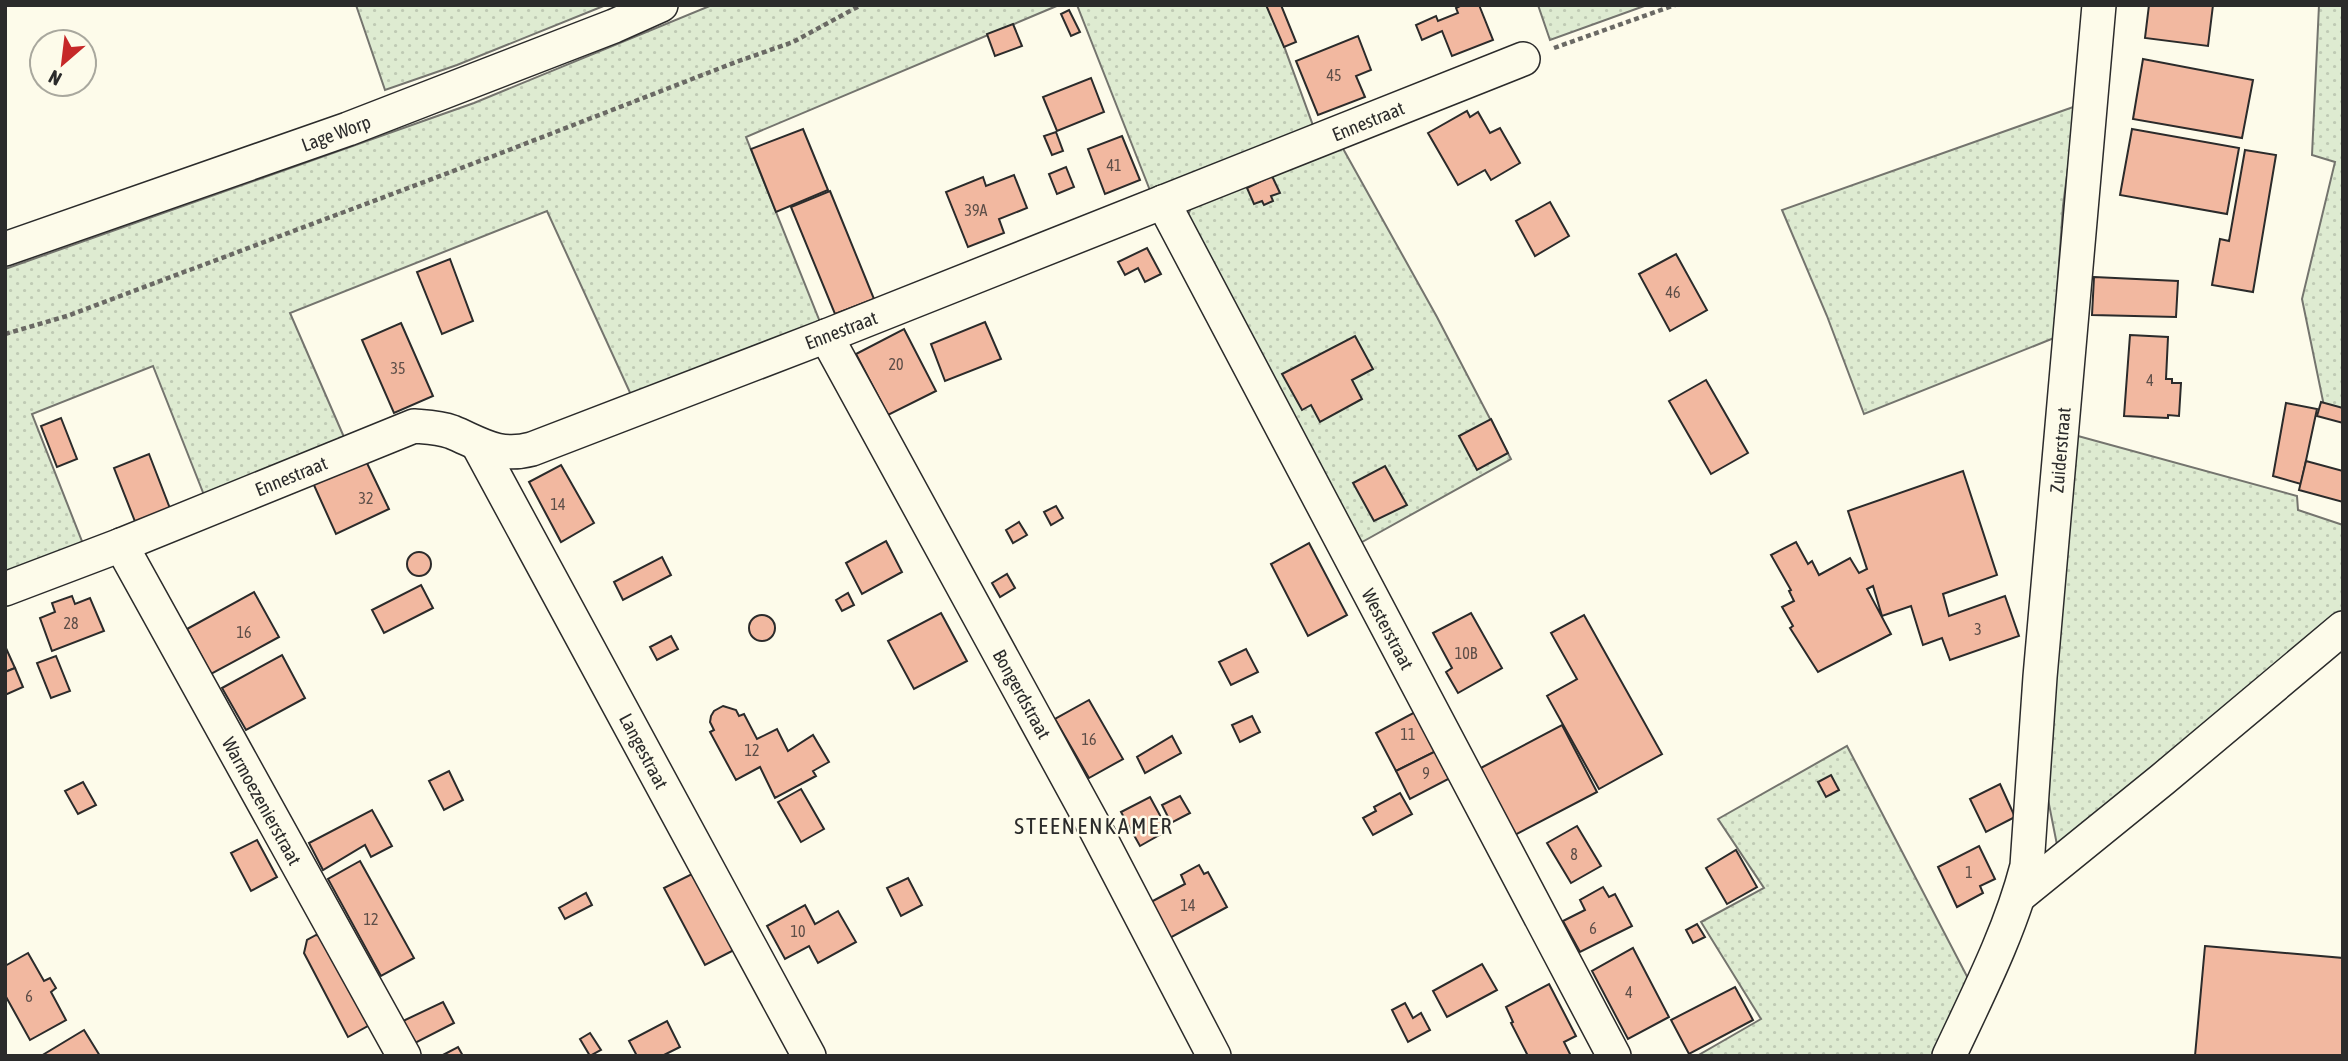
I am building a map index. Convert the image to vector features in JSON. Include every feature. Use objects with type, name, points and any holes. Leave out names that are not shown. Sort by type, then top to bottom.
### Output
[{"type":"street","name":"Lage Worp","points":[[5,249],[348,129],[614,26],[661,5]]},
{"type":"street","name":"Zuiderstraat","points":[[1949,1056],[2020,895],[2027,866],[2040,677],[2099,5]]},
{"type":"street","name":"Ennestraat","points":[[5,589],[414,426],[435,427],[505,453],[532,450],[1523,59]]},
{"type":"street","name":"Westerstraat","points":[[1163,202],[1614,1056]]},
{"type":"street","name":"Bongerdstraat","points":[[826,336],[1094,826],[1214,1056]]},
{"type":"street","name":"Langestraat","points":[[478,445],[809,1056]]},
{"type":"street","name":"Warmoezenierstraat","points":[[121,545],[404,1056]]},
{"type":"street","name":"Zuiderstraat","points":[[2020,895],[2343,628]]},
{"type":"path","points":[[5,334],[67,316],[793,42],[861,5]]},
{"type":"path","points":[[1523,59],[1675,5]]},
{"type":"green space","points":[[356,5],[606,5],[457,65],[385,90]]},
{"type":"green space","points":[[712,5],[1059,5],[746,137],[820,322],[632,397],[547,211],[290,313],[347,444],[206,500],[153,366],[32,414],[85,549],[5,578],[5,269],[474,103]]},
{"type":"green space","points":[[1077,5],[1269,5],[1315,131],[1153,198]]},
{"type":"green space","points":[[1538,5],[1647,5],[1550,40]]},
{"type":"green space","points":[[2319,5],[2343,5],[2343,410],[2324,406],[2302,299],[2335,162],[2312,155]]},
{"type":"green space","points":[[2076,106],[2063,206],[2054,338],[1864,414],[1827,316],[1782,210]]},
{"type":"green space","points":[[1341,145],[1437,317],[1511,459],[1355,546],[1185,222],[1190,210],[1202,195]]},
{"type":"green space","points":[[2067,433],[2297,496],[2298,510],[2343,525],[2343,610],[2058,850],[2042,769]]},
{"type":"green space","points":[[1847,746],[1971,984],[1939,1056],[1697,1056],[1761,1019],[1701,922],[1764,888],[1718,819]]},
{"type":"building","points":[[1266,5],[1281,5],[1296,42],[1284,47]]},
{"type":"building","points":[[1462,5],[1479,5],[1493,40],[1452,56],[1442,31],[1422,40],[1416,25],[1436,16],[1438,21],[1458,13],[1456,8]]},
{"type":"building","points":[[2149,5],[2213,5],[2208,46],[2145,38]]},
{"type":"building","points":[[1069,10],[1080,32],[1071,36],[1061,14]]},
{"type":"building","points":[[1013,24],[1022,46],[995,56],[987,34]]},
{"type":"building","points":[[1358,36],[1371,70],[1356,76],[1365,97],[1318,115],[1296,61]]},
{"type":"building","points":[[2143,59],[2253,80],[2242,138],[2133,119]]},
{"type":"building","points":[[1091,78],[1104,112],[1057,131],[1043,97]]},
{"type":"building","points":[[1467,111],[1470,117],[1478,112],[1490,133],[1500,128],[1520,163],[1491,180],[1485,170],[1458,185],[1428,133]]},
{"type":"building","points":[[803,129],[828,190],[776,212],[751,149]]},
{"type":"building","points":[[2132,129],[2239,148],[2227,214],[2120,195]]},
{"type":"building","points":[[1056,132],[1063,151],[1052,155],[1044,136]]},
{"type":"building","points":[[1122,136],[1140,180],[1105,194],[1088,149]]},
{"type":"building","points":[[2245,150],[2276,155],[2253,292],[2212,285],[2220,239],[2229,241]]},
{"type":"building","points":[[1066,167],[1074,187],[1057,194],[1049,174]]},
{"type":"building","points":[[1014,175],[1027,208],[999,219],[1004,233],[968,247],[946,192],[983,177],[986,186]]},
{"type":"building","points":[[1272,176],[1280,193],[1271,196],[1273,201],[1264,205],[1262,201],[1254,204],[1247,188]]},
{"type":"building","points":[[830,191],[874,299],[835,314],[791,207]]},
{"type":"building","points":[[1550,202],[1569,236],[1535,256],[1516,221]]},
{"type":"building","points":[[1147,248],[1161,274],[1145,282],[1138,268],[1125,275],[1118,262]]},
{"type":"building","points":[[1676,254],[1707,310],[1670,331],[1639,274]]},
{"type":"building","points":[[450,259],[473,321],[442,334],[417,272]]},
{"type":"building","points":[[2094,277],[2178,281],[2176,317],[2092,315]]},
{"type":"building","points":[[985,322],[1001,359],[945,381],[931,344]]},
{"type":"building","points":[[401,323],[433,396],[394,413],[362,340]]},
{"type":"building","points":[[904,329],[936,391],[888,415],[856,354]]},
{"type":"building","points":[[2130,335],[2168,337],[2166,379],[2172,379],[2172,383],[2181,383],[2179,416],[2124,416]]},
{"type":"building","points":[[1355,336],[1373,369],[1352,380],[1362,399],[1320,422],[1311,405],[1302,410],[1282,374]]},
{"type":"building","points":[[1706,380],[1748,453],[1711,474],[1669,401]]},
{"type":"building","points":[[2321,402],[2343,408],[2343,423],[2317,416]]},
{"type":"building","points":[[2286,403],[2317,409],[2301,484],[2273,476]]},
{"type":"building","points":[[61,418],[77,459],[57,467],[41,426]]},
{"type":"building","points":[[1491,419],[1508,453],[1477,470],[1459,436]]},
{"type":"building","points":[[149,454],[171,511],[136,524],[114,468]]},
{"type":"building","points":[[365,459],[389,509],[336,534],[313,483]]},
{"type":"building","points":[[2306,461],[2343,471],[2343,502],[2299,490]]},
{"type":"building","points":[[561,465],[594,523],[561,542],[529,482]]},
{"type":"building","points":[[1385,466],[1407,505],[1374,521],[1353,483]]},
{"type":"building","points":[[1963,471],[1997,575],[1943,594],[1949,616],[2005,596],[2019,636],[1950,660],[1942,638],[1923,645],[1911,606],[1882,616],[1873,586],[1867,589],[1891,634],[1818,672],[1790,628],[1793,626],[1782,607],[1794,601],[1789,591],[1791,590],[1771,555],[1796,542],[1808,564],[1812,561],[1819,575],[1850,558],[1859,573],[1867,569],[1848,511]]},
{"type":"building","points":[[1056,506],[1063,518],[1051,525],[1044,512]]},
{"type":"building","points":[[1019,522],[1027,535],[1013,543],[1006,530]]},
{"type":"building","points":[[886,541],[902,572],[862,594],[846,563]]},
{"type":"building","points":[[1309,543],[1347,615],[1308,636],[1271,564]]},
{"type":"building","points":[[419,552],[428,555],[431,564],[428,573],[419,576],[410,573],[407,564],[410,555]]},
{"type":"building","points":[[662,557],[671,575],[623,600],[614,582]]},
{"type":"building","points":[[1007,574],[1015,588],[1000,597],[992,583]]},
{"type":"building","points":[[421,585],[433,608],[384,633],[372,610]]},
{"type":"building","points":[[254,592],[279,637],[211,674],[187,629]]},
{"type":"building","points":[[848,593],[854,605],[842,611],[836,600]]},
{"type":"building","points":[[72,596],[75,604],[90,598],[104,631],[52,651],[40,618],[55,612],[52,603]]},
{"type":"building","points":[[941,613],[967,661],[914,689],[888,641]]},
{"type":"building","points":[[1471,613],[1502,668],[1458,693],[1446,672],[1452,668],[1433,633]]},
{"type":"building","points":[[762,615],[771,619],[775,628],[771,637],[762,641],[753,637],[749,628],[753,619]]},
{"type":"building","points":[[1584,615],[1662,754],[1599,789],[1547,696],[1577,679],[1551,633]]},
{"type":"building","points":[[671,636],[678,649],[657,660],[650,647]]},
{"type":"building","points":[[5,646],[15,668],[5,672]]},
{"type":"building","points":[[1246,649],[1258,672],[1231,685],[1219,662]]},
{"type":"building","points":[[282,655],[305,698],[246,730],[222,688]]},
{"type":"building","points":[[56,656],[70,691],[51,698],[37,663]]},
{"type":"building","points":[[15,668],[23,687],[5,695],[5,672]]},
{"type":"building","points":[[1089,700],[1123,759],[1089,778],[1055,719]]},
{"type":"building","points":[[723,706],[736,710],[739,716],[744,714],[757,739],[777,729],[788,751],[813,735],[829,762],[813,771],[816,776],[775,798],[760,767],[736,780],[710,732],[714,730],[710,722],[711,716]]},
{"type":"building","points":[[1417,711],[1442,748],[1396,771],[1376,733]]},
{"type":"building","points":[[1252,716],[1260,732],[1240,742],[1232,725]]},
{"type":"building","points":[[1562,725],[1597,792],[1513,836],[1477,770]]},
{"type":"building","points":[[1172,736],[1181,753],[1145,773],[1137,757]]},
{"type":"building","points":[[1442,748],[1454,776],[1410,799],[1396,771]]},
{"type":"building","points":[[449,771],[463,800],[444,810],[429,781]]},
{"type":"building","points":[[1831,775],[1839,790],[1826,797],[1818,782]]},
{"type":"building","points":[[83,782],[96,805],[78,814],[65,791]]},
{"type":"building","points":[[2000,784],[2015,817],[1986,832],[1970,799]]},
{"type":"building","points":[[801,789],[824,829],[801,842],[778,802]]},
{"type":"building","points":[[1400,793],[1412,814],[1373,835],[1363,818],[1376,811],[1374,807]]},
{"type":"building","points":[[1180,796],[1190,813],[1171,823],[1162,805]]},
{"type":"building","points":[[1150,797],[1168,830],[1140,846],[1121,812]]},
{"type":"building","points":[[372,810],[392,846],[371,857],[365,845],[323,870],[309,843]]},
{"type":"building","points":[[1577,826],[1601,866],[1571,883],[1547,843]]},
{"type":"building","points":[[257,840],[277,877],[251,891],[231,853]]},
{"type":"building","points":[[1979,846],[1995,879],[1980,886],[1983,893],[1957,907],[1938,867]]},
{"type":"building","points":[[1736,850],[1757,887],[1727,904],[1706,868]]},
{"type":"building","points":[[360,861],[414,958],[381,976],[328,879]]},
{"type":"building","points":[[1199,865],[1204,874],[1208,872],[1227,907],[1168,939],[1149,903],[1185,884],[1181,875]]},
{"type":"building","points":[[694,873],[734,950],[705,965],[664,888]]},
{"type":"building","points":[[908,878],[922,905],[901,916],[887,888]]},
{"type":"building","points":[[1603,887],[1609,897],[1615,894],[1632,926],[1580,952],[1563,921],[1585,910],[1580,900]]},
{"type":"building","points":[[586,893],[592,905],[565,919],[559,908]]},
{"type":"building","points":[[805,905],[815,924],[838,911],[856,942],[818,963],[809,946],[785,959],[767,926]]},
{"type":"building","points":[[1697,924],[1705,937],[1693,943],[1686,930]]},
{"type":"building","points":[[316,935],[328,937],[375,1022],[348,1037],[304,953],[307,940]]},
{"type":"building","points":[[2205,946],[2343,958],[2343,1056],[2195,1056]]},
{"type":"building","points":[[1633,948],[1669,1017],[1628,1039],[1592,971]]},
{"type":"building","points":[[28,953],[44,981],[50,978],[56,988],[51,992],[66,1020],[30,1040],[5,995],[5,966]]},
{"type":"building","points":[[1482,964],[1497,990],[1447,1017],[1433,991]]},
{"type":"building","points":[[1549,984],[1576,1036],[1564,1042],[1571,1056],[1528,1056],[1506,1007]]},
{"type":"building","points":[[1735,987],[1753,1020],[1689,1054],[1671,1020]]},
{"type":"building","points":[[443,1002],[454,1023],[415,1043],[403,1021]]},
{"type":"building","points":[[1405,1003],[1413,1018],[1421,1013],[1430,1030],[1408,1042],[1392,1010]]},
{"type":"building","points":[[667,1021],[680,1047],[662,1056],[637,1056],[629,1041]]},
{"type":"building","points":[[84,1030],[100,1056],[41,1056]]},
{"type":"building","points":[[590,1033],[601,1050],[590,1056],[580,1039]]},
{"type":"building","points":[[458,1047],[463,1056],[441,1056]]},
{"type":"district","name":"STEENENKAMER","points":[[1094,826]]}]
